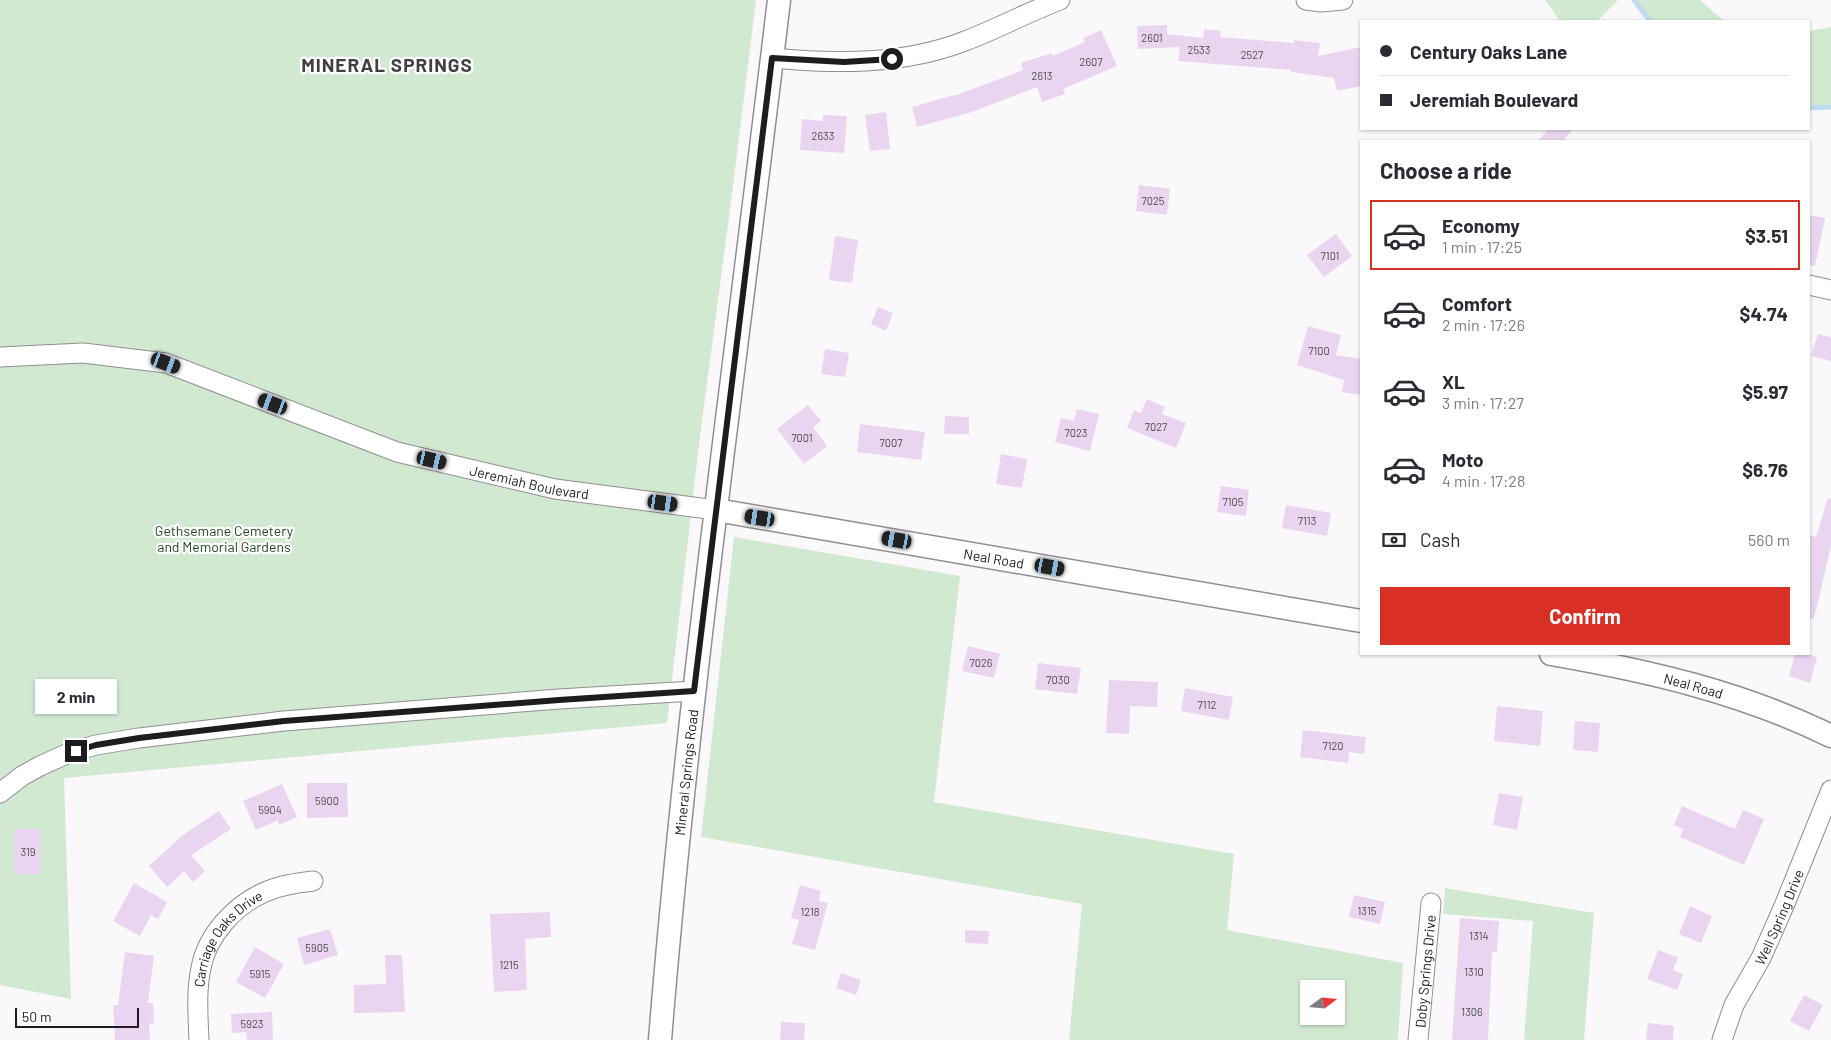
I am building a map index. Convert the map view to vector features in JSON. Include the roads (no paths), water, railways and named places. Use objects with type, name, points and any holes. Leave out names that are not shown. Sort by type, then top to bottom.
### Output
[{"type":"street","name":"Mineral Springs Road","points":[[660,1040],[670,921],[694,691],[779,0]]},
{"type":"street","points":[[772,58],[844,62],[892,59],[934,51],[964,41],[1060,0]]},
{"type":"street","points":[[1306,0],[1320,2],[1343,0]]},
{"type":"street","points":[[1810,285],[1831,290]]},
{"type":"street","name":"Jeremiah Boulevard","points":[[0,357],[83,353],[166,363],[397,452],[555,489],[716,510]]},
{"type":"street","name":"Neal Road","points":[[716,510],[1360,621]]},
{"type":"street","name":"Neal Road","points":[[1557,655],[1631,668],[1714,690],[1777,712],[1831,736]]},
{"type":"street","points":[[0,793],[22,776],[71,752],[96,745],[139,738],[284,721],[694,691]]},
{"type":"street","name":"Well Spring Drive","points":[[1722,1040],[1734,1006],[1761,958],[1784,906],[1831,790]]},
{"type":"street","name":"Carriage Oaks Drive","points":[[199,1040],[198,991],[201,966],[210,942],[219,927],[240,908],[264,892],[288,884],[313,881]]},
{"type":"street","name":"Doby Springs Drive","points":[[1418,1040],[1431,903]]},
{"type":"waterway","points":[[1634,0],[1649,20]]},
{"type":"waterway","points":[[1810,108],[1831,107]]},
{"type":"district","name":"MINERAL SPRINGS","points":[[387,64]]},
{"type":"park label","name":"Gethsemane Cemetery and Memorial Gardens","points":[[224,538]]}]
